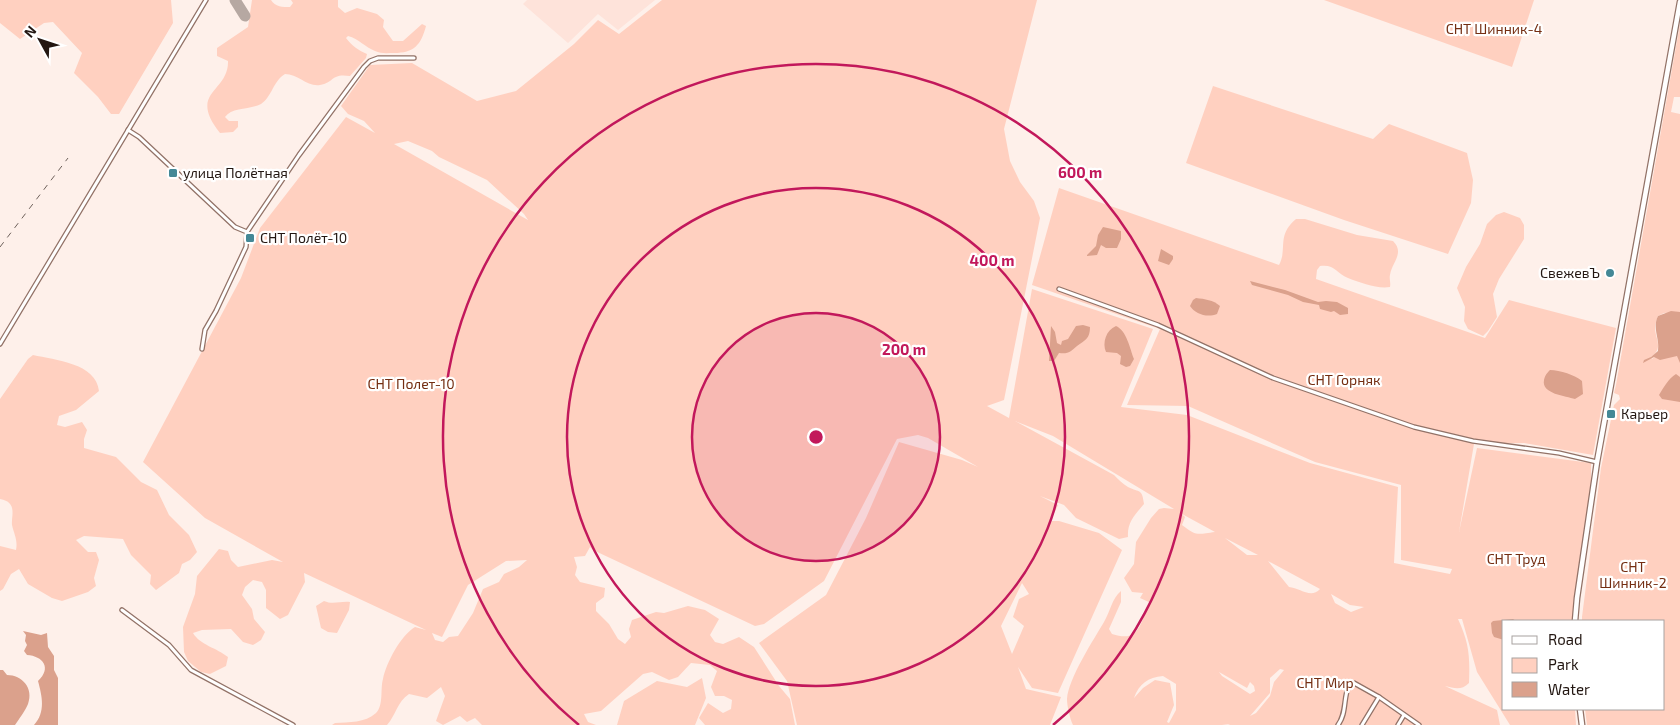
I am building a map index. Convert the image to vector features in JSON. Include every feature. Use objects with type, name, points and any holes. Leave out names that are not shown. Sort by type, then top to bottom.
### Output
[{"type":"street","points":[[0,344],[206,0]]},
{"type":"street","points":[[1575,620],[1578,588],[1597,462],[1680,2]]},
{"type":"street","points":[[202,349],[206,330],[246,247],[247,232],[299,155],[370,61],[378,58],[414,58]]},
{"type":"street","points":[[128,130],[139,136],[235,227],[247,232]]},
{"type":"street","points":[[1060,288],[1150,322],[1273,378],[1414,427],[1482,443],[1559,453],[1597,462]]},
{"type":"street","points":[[122,610],[169,645],[191,670],[293,725]]},
{"type":"street","points":[[1338,725],[1343,719],[1346,692],[1349,685],[1354,682],[1419,725]]},
{"type":"street","points":[[1362,725],[1379,697]]},
{"type":"street","points":[[1580,710],[1582,725]]},
{"type":"street","points":[[1398,725],[1404,715]]},
{"type":"shaded area","points":[[527,0],[655,0],[618,30],[598,14],[568,43],[523,4]]},
{"type":"green space","points":[[0,0],[171,0],[173,23],[119,114],[111,114],[98,97],[74,73],[82,53],[53,22],[44,23],[20,39],[0,23]]},
{"type":"green space","points":[[252,0],[271,0],[282,7],[290,7],[293,3],[291,0],[338,0],[338,7],[345,13],[357,8],[377,14],[384,20],[383,27],[393,41],[403,41],[422,24],[426,26],[422,38],[416,47],[401,53],[377,52],[348,36],[346,38],[351,43],[367,54],[366,58],[350,76],[339,76],[325,84],[315,85],[285,74],[261,104],[228,114],[225,117],[229,121],[238,121],[238,127],[233,132],[220,133],[207,109],[208,100],[227,72],[228,61],[217,56],[217,48],[248,27]]},
{"type":"green space","points":[[662,0],[1037,0],[1004,129],[1010,161],[1020,182],[1034,201],[1040,218],[1004,400],[987,406],[1009,418],[1032,289],[1153,329],[1121,407],[1187,415],[1310,463],[1398,487],[1394,563],[1450,574],[1452,569],[1401,560],[1401,485],[1315,462],[1188,406],[1127,405],[1160,329],[1032,285],[1059,188],[1279,265],[1286,231],[1296,219],[1305,219],[1357,235],[1393,241],[1398,254],[1391,270],[1390,287],[1364,284],[1344,276],[1329,266],[1320,266],[1317,270],[1316,279],[1485,338],[1509,300],[1616,328],[1593,455],[1524,443],[1474,444],[1459,532],[1477,448],[1591,463],[1591,485],[1572,620],[1502,620],[1502,710],[1575,710],[1576,725],[1510,725],[1477,672],[1462,619],[1458,619],[1465,635],[1468,649],[1469,683],[1460,688],[1445,686],[1497,710],[1500,725],[1073,725],[1067,699],[1068,691],[1115,597],[1121,591],[1121,602],[1109,629],[1112,634],[1122,636],[1129,636],[1138,629],[1151,603],[1140,598],[1143,593],[1132,592],[1124,578],[1134,564],[1136,542],[1159,509],[1174,509],[1053,436],[1015,421],[1114,475],[1126,486],[1141,493],[1144,504],[1130,523],[1128,537],[1119,539],[1076,518],[1064,505],[1040,496],[1058,505],[1049,524],[1052,521],[1059,521],[1099,533],[1122,550],[1058,693],[1032,688],[1018,667],[1026,689],[1061,697],[1050,725],[797,725],[787,681],[759,643],[826,595],[866,518],[899,442],[962,460],[978,467],[928,438],[918,435],[897,439],[824,581],[764,624],[755,626],[590,547],[585,556],[574,557],[577,567],[575,575],[580,582],[605,588],[604,597],[596,603],[596,611],[609,624],[618,639],[625,644],[631,637],[629,629],[632,620],[656,612],[664,613],[688,606],[705,610],[719,619],[710,635],[715,642],[723,644],[739,637],[754,647],[779,686],[790,699],[795,725],[705,725],[699,718],[708,703],[723,713],[731,709],[732,700],[724,696],[715,696],[711,687],[717,671],[710,665],[691,663],[678,677],[669,680],[652,672],[643,674],[601,711],[584,714],[588,722],[596,725],[482,725],[475,718],[467,722],[460,716],[443,725],[436,721],[445,696],[441,687],[427,698],[409,694],[402,701],[387,725],[332,725],[367,719],[376,713],[380,706],[385,672],[395,650],[405,636],[415,627],[426,630],[304,573],[305,582],[288,615],[280,619],[266,608],[266,590],[262,582],[253,580],[245,587],[242,595],[252,609],[254,619],[265,632],[261,640],[253,645],[243,642],[231,629],[202,630],[193,633],[200,641],[228,657],[226,666],[210,674],[201,672],[188,661],[184,652],[183,627],[195,594],[197,576],[219,549],[228,551],[231,560],[238,567],[272,560],[283,562],[205,518],[143,462],[241,278],[260,228],[346,117],[375,133],[364,121],[348,114],[341,106],[370,65],[412,63],[477,101],[516,91],[574,44],[598,20],[619,34]],"holes":[[[408,141],[432,151],[439,157],[487,180],[524,214],[528,220],[394,144]],[[1182,514],[1215,532],[1198,534],[1191,531],[1182,525],[1185,517]],[[1225,538],[1258,555],[1247,555]],[[527,560],[519,567],[504,574],[499,582],[483,589],[473,613],[458,636],[449,637],[443,642],[435,640],[432,633],[442,637],[468,585],[506,561]],[[1268,561],[1320,589],[1317,592],[1309,593],[1289,587]],[[1022,583],[1029,594],[1019,599],[1013,617],[1024,626],[1012,654],[1001,626]],[[1331,594],[1350,605],[1364,607],[1351,612],[1335,603]],[[1280,669],[1284,670],[1274,682],[1270,696],[1256,713],[1250,716],[1270,693],[1270,678]],[[1219,672],[1247,688],[1250,682],[1254,686],[1255,691],[1250,694],[1222,676]],[[1163,676],[1176,684],[1176,710],[1169,723],[1167,722],[1174,705],[1170,683],[1155,680],[1143,688],[1134,698],[1141,685],[1153,678]]]},
{"type":"green space","name":"СНТ Шинник-4","points":[[1324,0],[1534,0],[1512,67]]},
{"type":"green space","name":"СНТ Шинник-2","points":[[1680,24],[1680,97],[1674,97],[1671,112],[1680,114],[1680,312],[1664,313],[1658,316],[1655,331],[1658,347],[1655,354],[1651,357],[1652,359],[1654,357],[1659,358],[1680,342],[1680,725],[1587,725],[1585,710],[1665,710],[1665,620],[1582,620],[1601,468],[1614,405],[1620,399],[1619,395],[1614,393]]},
{"type":"green space","points":[[1213,86],[1373,139],[1389,124],[1467,153],[1473,180],[1471,203],[1448,254],[1344,220],[1186,163]]},
{"type":"green space","points":[[1504,212],[1520,218],[1524,225],[1524,239],[1499,279],[1493,294],[1497,317],[1483,336],[1468,329],[1464,321],[1465,307],[1457,288],[1466,267],[1480,244],[1487,224],[1496,215]]},
{"type":"green space","points":[[33,355],[73,364],[91,374],[99,391],[76,410],[59,416],[57,425],[65,427],[82,422],[87,430],[84,448],[116,457],[141,482],[157,490],[169,515],[189,535],[197,552],[190,560],[182,564],[179,573],[156,590],[150,584],[151,575],[131,555],[123,539],[84,536],[76,540],[88,552],[96,552],[99,560],[94,578],[96,586],[88,592],[62,601],[52,598],[28,584],[19,569],[11,574],[0,591],[0,546],[16,550],[16,543],[12,525],[13,514],[11,506],[6,501],[0,499],[0,399],[28,359]]},
{"type":"green space","points":[[324,601],[330,603],[350,602],[349,610],[337,633],[328,632],[321,628],[316,606]]},
{"type":"green space","points":[[702,678],[706,698],[695,725],[617,725],[624,701],[657,681],[687,687]]},
{"type":"water","points":[[1103,227],[1121,231],[1121,239],[1117,248],[1106,248],[1101,245],[1097,255],[1087,256],[1096,246],[1098,235]]},
{"type":"water","points":[[1161,249],[1173,256],[1169,265],[1158,261]]},
{"type":"water","points":[[1250,281],[1285,290],[1318,302],[1337,302],[1348,308],[1348,314],[1340,315],[1334,311],[1320,309],[1319,305],[1303,302],[1288,295],[1252,285]]},
{"type":"water","points":[[1196,298],[1212,301],[1220,306],[1217,314],[1205,315],[1195,311],[1190,306]]},
{"type":"water","points":[[1671,311],[1680,312],[1680,363],[1677,356],[1660,360],[1654,357],[1643,363],[1644,360],[1658,351],[1656,320],[1658,316]]},
{"type":"water","points":[[1051,326],[1055,332],[1057,343],[1061,345],[1062,341],[1068,339],[1076,326],[1090,327],[1086,339],[1071,351],[1059,353],[1054,361],[1049,361]]},
{"type":"water","points":[[1116,326],[1123,332],[1134,359],[1130,366],[1126,367],[1120,364],[1121,356],[1117,353],[1106,352],[1104,345],[1106,337],[1110,330]]},
{"type":"water","points":[[1550,370],[1563,372],[1582,381],[1583,394],[1575,399],[1550,391],[1544,385],[1544,380]]},
{"type":"water","points":[[1676,374],[1680,377],[1680,402],[1662,399],[1659,395],[1668,381]]},
{"type":"water","points":[[1502,620],[1502,639],[1494,637],[1492,633],[1491,623]]},
{"type":"water","points":[[23,631],[41,635],[47,633],[48,647],[54,656],[54,670],[58,678],[58,725],[34,725],[42,709],[42,698],[38,681],[45,667],[41,660],[27,655],[24,651],[27,645],[25,641],[26,635]]},
{"type":"water","points":[[0,670],[3,670],[7,675],[22,680],[28,688],[28,704],[15,725],[0,725]]},
{"type":"taxiway","points":[[235,0],[245,16]]},
{"type":"railway","points":[[0,247],[68,158]]},
{"type":"place","name":"улица Полётная","points":[[173,173]]},
{"type":"place","name":"СНТ Полёт-10","points":[[250,238]]},
{"type":"place","name":"СвежевЪ","points":[[1610,273]]},
{"type":"place","name":"Карьер","points":[[1611,414]]},
{"type":"park label","name":"СНТ Горняк","points":[[1344,380]]},
{"type":"park label","name":"СНТ Полет-10","points":[[411,384]]},
{"type":"park label","name":"СНТ Труд","points":[[1516,559]]},
{"type":"park label","name":"СНТ Мир","points":[[1325,683]]}]
